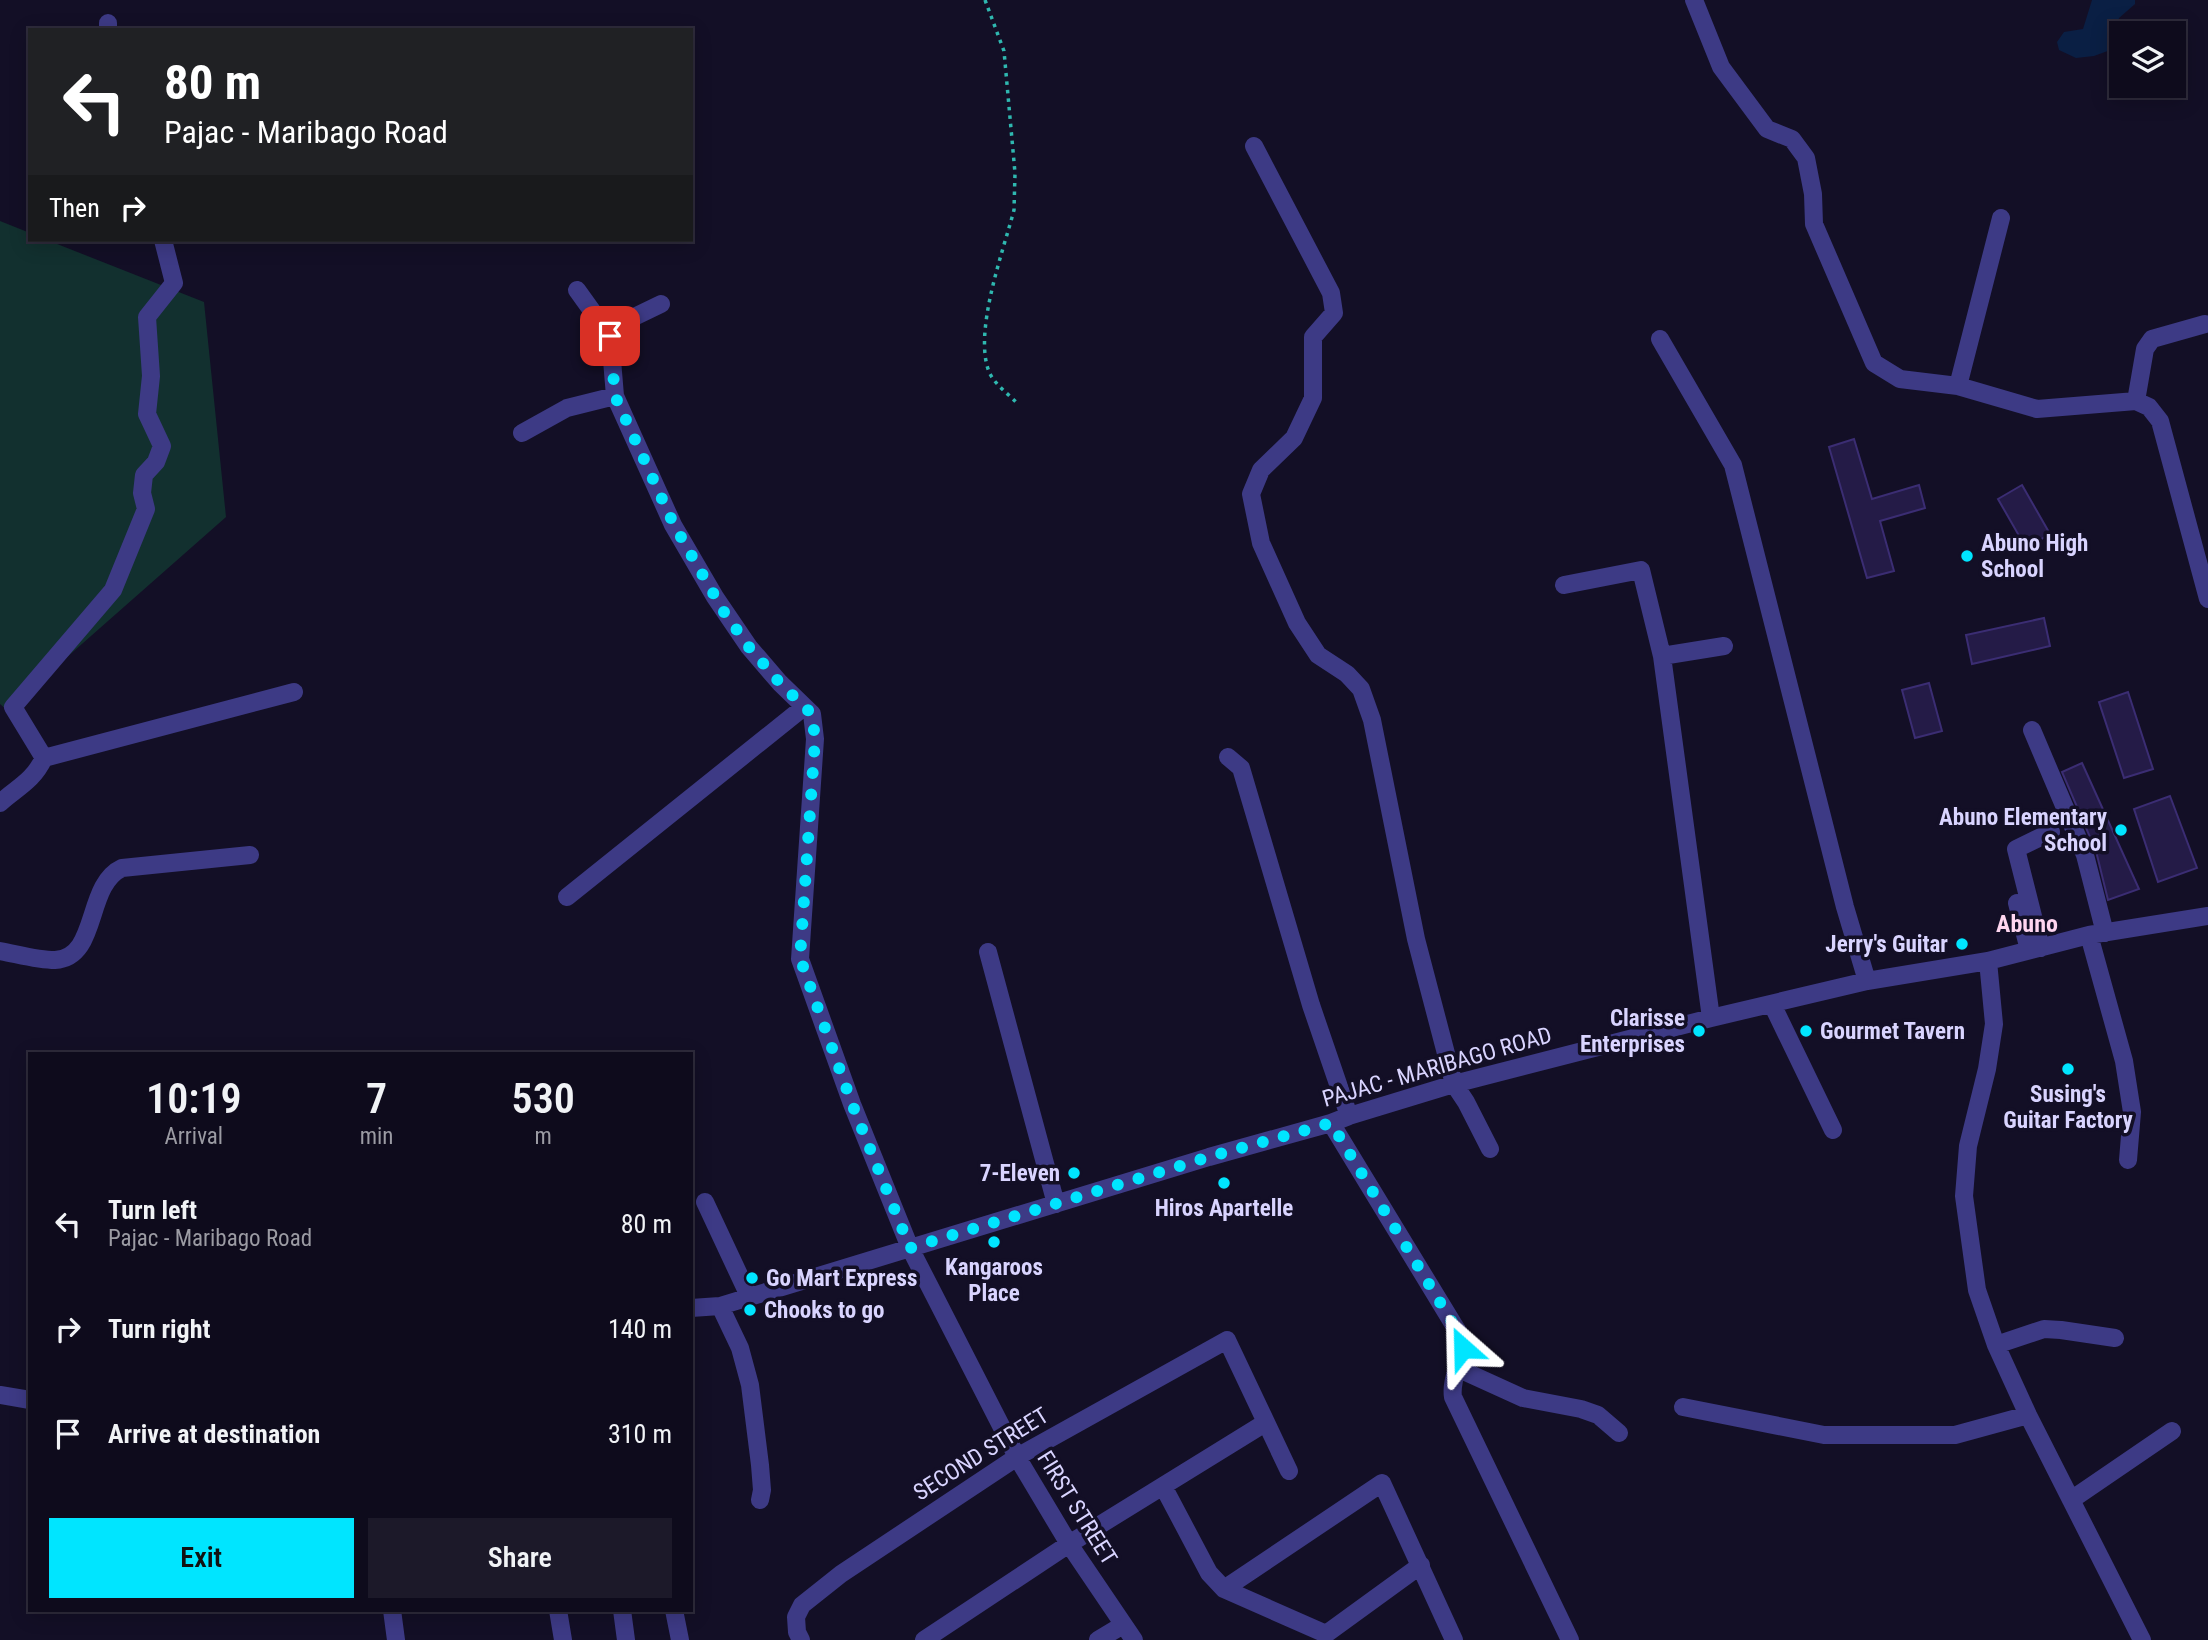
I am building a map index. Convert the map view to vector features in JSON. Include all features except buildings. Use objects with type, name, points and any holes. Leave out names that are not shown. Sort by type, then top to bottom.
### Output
[{"type":"street","points":[[1694,0],[1721,67],[1767,129],[1792,139],[1806,158],[1813,194],[1814,224],[1874,363],[1900,379],[1958,387],[2037,410],[2136,401],[2149,407],[2160,421],[2208,599]]},
{"type":"street","points":[[1254,146],[1331,293],[1334,313],[1313,337],[1313,398],[1294,438],[1261,470],[1251,494],[1261,543],[1297,623],[1318,655],[1347,674],[1361,689],[1368,710],[1416,939],[1454,1084],[1490,1149]]},
{"type":"street","points":[[1958,387],[2001,218]]},
{"type":"street","points":[[44,758],[6,701],[113,590],[146,509],[142,493],[144,475],[156,462],[162,446],[147,414],[151,376],[147,317],[174,283],[164,242]]},
{"type":"street","points":[[567,897],[804,707],[749,647],[720,605],[674,525],[615,396],[610,336],[577,290]]},
{"type":"street","points":[[610,336],[632,318],[661,304]]},
{"type":"street","points":[[2136,401],[2145,349],[2152,339],[2205,324]]},
{"type":"street","points":[[1660,339],[1732,465],[1867,981]]},
{"type":"street","points":[[522,433],[567,408],[615,396]]},
{"type":"street","points":[[1564,584],[1641,570],[1662,656],[1711,1018]]},
{"type":"street","points":[[1662,656],[1724,646]]},
{"type":"street","points":[[0,803],[29,781],[44,758],[294,692]]},
{"type":"street","name":"FIRST STREET","points":[[804,707],[812,714],[815,739],[800,958],[852,1104],[910,1248],[1017,1457],[1069,1544],[1134,1640]]},
{"type":"street","points":[[2032,730],[2085,855],[2097,934],[2132,1112],[2128,1160]]},
{"type":"street","points":[[1228,757],[1241,768],[1311,1006],[1349,1116]]},
{"type":"street","points":[[2035,949],[2016,849],[2050,832]]},
{"type":"street","points":[[2005,853],[2035,949]]},
{"type":"street","points":[[0,951],[56,960],[75,952],[85,935],[109,876],[122,868],[250,855]]},
{"type":"street","name":"PAJAC - MARIBAGO ROAD","points":[[693,1308],[720,1306],[1454,1084],[1867,981],[1988,961],[2097,934],[2208,916]]},
{"type":"street","points":[[988,952],[1056,1204]]},
{"type":"street","points":[[1988,961],[1994,1024],[1987,1069],[1968,1146],[1964,1196],[1977,1290],[1996,1345],[2028,1415],[2141,1640]]},
{"type":"street","points":[[1772,1004],[1833,1130]]},
{"type":"street","points":[[1331,1123],[1463,1340],[1451,1388],[1453,1397],[1570,1640]]},
{"type":"street","points":[[705,1202],[749,1296]]},
{"type":"street","points":[[720,1306],[740,1348],[750,1385],[760,1465],[760,1500]]},
{"type":"street","points":[[1996,1345],[2044,1329],[2115,1338]]},
{"type":"street","name":"SECOND STREET","points":[[802,1640],[797,1632],[796,1617],[802,1605],[841,1574],[1017,1457],[1227,1339],[1265,1423]]},
{"type":"street","points":[[1457,1368],[1523,1398],[1598,1415],[1619,1433]]},
{"type":"street","points":[[0,1395],[28,1401]]},
{"type":"street","points":[[1683,1407],[1824,1435],[1955,1435],[2028,1415]]},
{"type":"street","points":[[924,1640],[1069,1544],[1265,1423],[1289,1471]]},
{"type":"street","points":[[2071,1500],[2172,1431]]},
{"type":"street","points":[[1224,1589],[1382,1483],[1454,1640]]},
{"type":"street","points":[[1163,1486],[1209,1573],[1224,1589],[1326,1634],[1421,1565]]},
{"type":"street","points":[[392,1612],[396,1640]]},
{"type":"street","points":[[558,1612],[563,1640]]},
{"type":"street","points":[[622,1612],[626,1640]]},
{"type":"street","points":[[674,1612],[680,1640]]},
{"type":"street","points":[[1098,1640],[1123,1625]]},
{"type":"path","points":[[985,0],[1004,51],[1016,196],[985,323],[984,356],[991,375],[1016,402]]},
{"type":"green space","points":[[0,221],[28,232],[28,242],[52,242],[204,302],[226,517],[7,710],[0,704]]},
{"type":"water","points":[[2092,0],[2135,0],[2135,4],[2118,21],[2109,21],[2109,50],[2076,58],[2059,50],[2057,42],[2064,32],[2083,29]]},
{"type":"place","name":"Abuno High School","points":[[1967,556]]},
{"type":"place","name":"Abuno Elementary School","points":[[2121,830]]},
{"type":"place","name":"Jerry's Guitar","points":[[1962,944]]},
{"type":"place","name":"Clarisse Enterprises","points":[[1699,1031]]},
{"type":"place","name":"Gourmet Tavern","points":[[1806,1031]]},
{"type":"place","name":"Susing's Guitar Factory","points":[[2068,1069]]},
{"type":"place","name":"7-Eleven","points":[[1074,1173]]},
{"type":"place","name":"Hiros Apartelle","points":[[1224,1183]]},
{"type":"place","name":"Kangaroos Place","points":[[994,1242]]},
{"type":"place","name":"Go Mart Express","points":[[752,1278]]},
{"type":"place","name":"Chooks to go","points":[[750,1310]]},
{"type":"district","name":"Abuno","points":[[2027,924]]},
{"type":"route","points":[[610,336],[615,396],[674,525],[724,612],[749,647],[812,714],[815,739],[800,958],[852,1104],[910,1248],[1209,1157],[1331,1123],[1463,1340],[1463,1348]]}]
